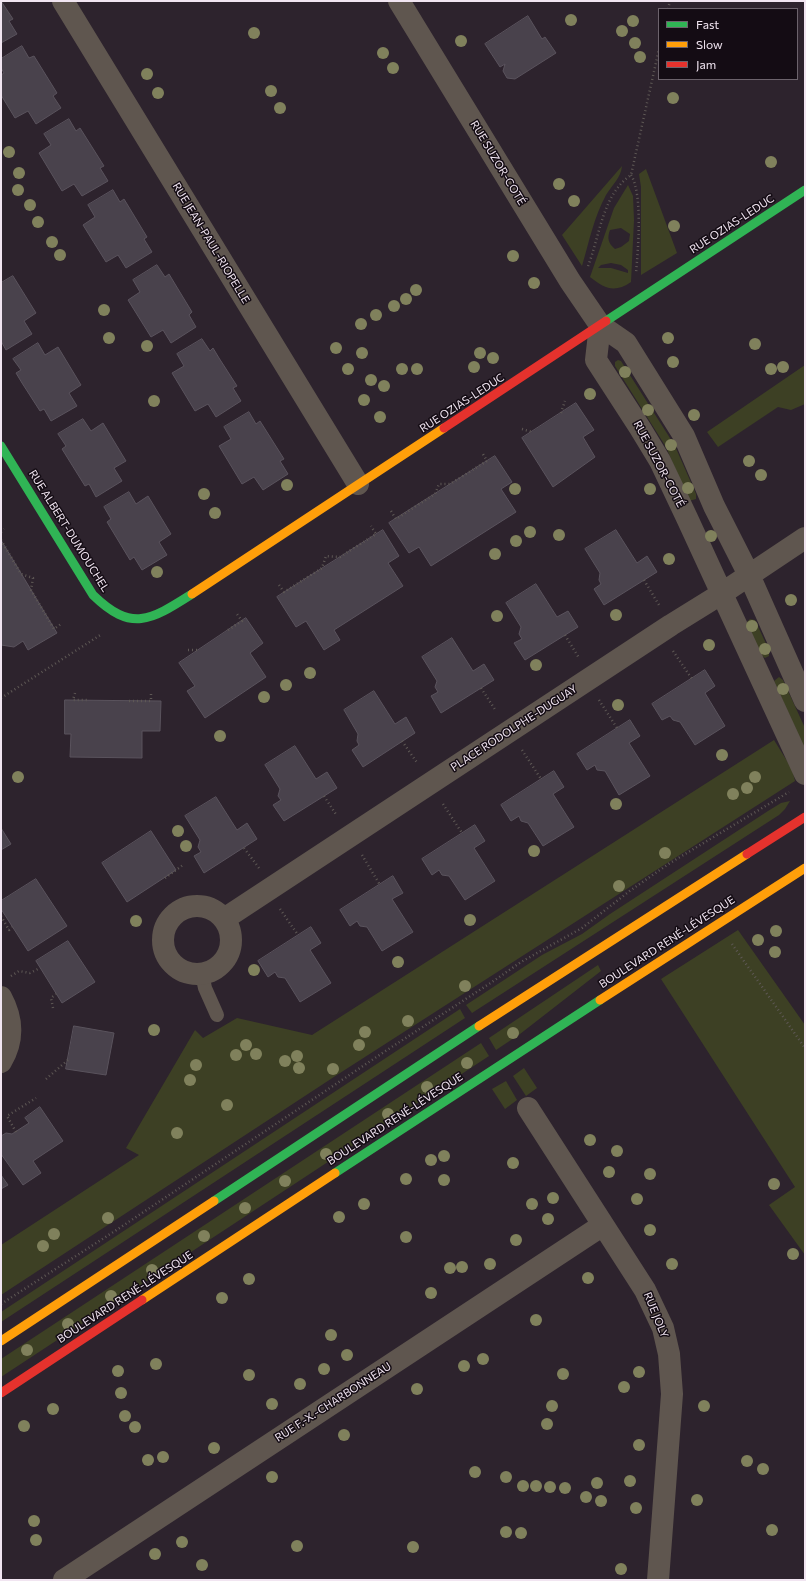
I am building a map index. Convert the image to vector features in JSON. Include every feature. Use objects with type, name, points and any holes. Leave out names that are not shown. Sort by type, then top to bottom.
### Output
[{"type":"main road","name":"RUE OZIAS-LEDUC","points":[[125,619],[144,619],[162,613],[805,190]]},
{"type":"main road","name":"RUE ALBERT-DUMOUCHEL","points":[[1,446],[93,595],[111,612],[125,619]]},
{"type":"main road","points":[[1,1341],[484,1024],[805,817]]},
{"type":"main road","name":"BOULEVARD RENÉ-LÉVESQUE","points":[[1,1393],[500,1064],[805,868]]},
{"type":"street","name":"RUE JEAN-PAUL-RIOPELLE","points":[[63,1],[358,484]]},
{"type":"street","name":"RUE SUZOR-COTÉ","points":[[399,1],[566,274],[600,324],[626,343],[684,436],[714,506],[749,576],[786,662],[805,701]]},
{"type":"street","name":"RUE SUZOR-COTÉ","points":[[600,324],[596,360],[656,454],[687,518],[758,674],[798,782]]},
{"type":"street","name":"RUE SUZOR-COTÉ","points":[[687,518],[714,506]]},
{"type":"street","name":"PLACE RODOLPHE-DUGUAY","points":[[224,919],[665,628],[749,576],[805,538]]},
{"type":"street","points":[[758,674],[786,662]]},
{"type":"street","points":[[196,905],[207,906],[216,911],[230,928],[232,939],[226,959],[210,972],[202,974],[189,973],[179,969],[171,962],[164,947],[164,931],[168,921],[175,913],[185,907],[196,905]]},
{"type":"street","points":[[1,1062],[8,1049],[11,1035],[4,988]]},
{"type":"street","name":"RUE JOLY","points":[[528,1108],[646,1290],[663,1328],[669,1354],[672,1394],[658,1580]]},
{"type":"street","name":"RUE F.-X.-CHARBONNEAU","points":[[64,1580],[603,1225]]},
{"type":"lane","points":[[202,974],[205,988],[217,1015]]},
{"type":"path","points":[[635,279],[638,215],[636,191],[631,175],[658,54]]},
{"type":"path","points":[[587,268],[608,204],[622,181],[631,175]]},
{"type":"path","points":[[561,413],[565,401]]},
{"type":"path","points":[[522,429],[532,432]]},
{"type":"path","points":[[391,511],[396,519],[435,494],[439,484],[450,484],[487,461],[483,454]]},
{"type":"path","points":[[279,585],[284,592],[322,568],[326,556],[340,557],[376,534],[371,526]]},
{"type":"path","points":[[1,540],[21,574],[33,578],[31,590],[54,629],[61,624]]},
{"type":"path","points":[[644,580],[665,628],[692,679]]},
{"type":"path","points":[[228,630],[242,621],[237,614]]},
{"type":"path","points":[[1,698],[106,632]]},
{"type":"path","points":[[188,650],[200,650]]},
{"type":"path","points":[[586,681],[617,728]]},
{"type":"path","points":[[481,688],[541,779]]},
{"type":"path","points":[[75,693],[74,700],[89,700]]},
{"type":"path","points":[[129,700],[151,701],[151,693]]},
{"type":"path","points":[[1,1304],[118,1229],[521,962],[582,928],[631,890],[670,863],[798,782]]},
{"type":"path","points":[[165,878],[183,865]]},
{"type":"path","points":[[268,890],[298,935]]},
{"type":"path","points":[[1,916],[9,930],[12,927]]},
{"type":"path","points":[[731,943],[805,1048]]},
{"type":"path","points":[[4,988],[19,971],[30,973],[40,968]]},
{"type":"path","points":[[53,1008],[51,998],[56,994]]},
{"type":"path","points":[[46,1079],[68,1060]]},
{"type":"path","points":[[16,1132],[7,1116],[36,1098]]},
{"type":"green space","points":[[622,166],[618,178],[606,195],[598,212],[582,266],[562,235]]},
{"type":"green space","points":[[646,169],[677,253],[641,275],[641,187],[639,174]]},
{"type":"green space","points":[[628,185],[633,196],[634,220],[631,282],[620,288],[605,287],[590,277],[614,208]],"holes":[[[621,228],[630,234],[629,241],[621,247],[615,249],[611,245],[608,238],[609,233],[610,230]],[[611,263],[621,265],[628,270],[628,273],[611,268],[598,268],[601,265]]]},
{"type":"green space","points":[[618,360],[621,361],[675,446],[696,494],[696,499],[689,501],[666,447],[615,366],[615,362]]},
{"type":"green space","points":[[805,365],[805,404],[791,410],[778,407],[718,447],[707,432]]},
{"type":"green space","points":[[750,619],[755,620],[769,650],[769,656],[765,658],[761,655],[746,623]]},
{"type":"green space","points":[[779,677],[783,680],[805,728],[805,750],[774,681]]},
{"type":"green space","points":[[774,740],[792,769],[795,781],[340,1073],[1,1295],[1,1245],[139,1155],[126,1148],[195,1030],[203,1038],[237,1018],[312,1035]]},
{"type":"green space","points":[[790,801],[779,815],[472,1013],[466,1005],[542,955],[582,934],[610,914],[768,811],[781,803]]},
{"type":"green space","points":[[738,930],[805,1025],[805,1255],[769,1205],[795,1187],[661,979]]},
{"type":"green space","points":[[598,965],[601,971],[520,1034],[496,1050],[489,1038]]},
{"type":"green space","points":[[460,1009],[465,1018],[1,1322],[1,1312]]},
{"type":"green space","points":[[481,1043],[489,1056],[1,1377],[1,1359]]},
{"type":"green space","points":[[524,1068],[537,1088],[526,1096],[513,1076]]},
{"type":"green space","points":[[506,1081],[517,1100],[505,1109],[492,1089]]},
{"type":"building","points":[[1,1],[13,19],[9,21],[17,34],[1,43]]},
{"type":"building","points":[[528,16],[542,39],[545,37],[556,53],[515,79],[507,78],[503,71],[505,64],[500,67],[485,44]]},
{"type":"building","points":[[22,46],[29,58],[34,56],[57,93],[53,96],[61,108],[36,124],[28,111],[15,118],[1,95],[1,75],[4,73],[1,68],[1,59]]},
{"type":"building","points":[[69,119],[76,131],[80,128],[104,166],[100,168],[108,181],[82,196],[74,184],[62,191],[39,153],[51,145],[44,134]]},
{"type":"building","points":[[113,190],[120,202],[124,199],[147,237],[144,239],[152,252],[126,268],[118,255],[106,262],[83,225],[95,217],[88,205]]},
{"type":"building","points":[[157,265],[165,277],[169,274],[192,312],[189,315],[196,327],[171,343],[163,330],[151,337],[128,300],[140,292],[133,280]]},
{"type":"building","points":[[13,276],[36,313],[24,321],[32,334],[6,350],[1,341],[1,283]]},
{"type":"building","points":[[202,339],[210,351],[213,348],[237,386],[233,388],[241,401],[216,417],[208,404],[195,411],[172,373],[184,366],[177,354]]},
{"type":"building","points":[[38,343],[45,355],[58,347],[81,385],[69,393],[77,406],[51,421],[44,409],[40,411],[22,383],[16,373],[21,370],[13,359]]},
{"type":"building","points":[[576,403],[594,430],[583,437],[595,457],[553,487],[522,438]]},
{"type":"building","points":[[249,412],[256,424],[260,421],[284,459],[280,461],[288,474],[263,490],[254,477],[242,484],[219,446],[231,439],[224,427]]},
{"type":"building","points":[[83,419],[91,431],[103,423],[126,461],[114,468],[122,481],[96,497],[89,484],[85,486],[62,449],[66,446],[58,434]]},
{"type":"building","points":[[495,456],[512,482],[501,489],[516,512],[431,566],[419,547],[409,553],[389,523]]},
{"type":"building","points":[[129,492],[136,504],[148,496],[171,534],[159,542],[167,555],[142,570],[134,557],[130,560],[107,522],[111,519],[104,507]]},
{"type":"building","points":[[383,530],[399,556],[388,563],[403,586],[334,630],[340,640],[324,650],[306,621],[296,627],[277,597]]},
{"type":"building","points":[[616,530],[637,563],[647,556],[657,572],[604,605],[594,589],[601,584],[599,580],[600,573],[585,549]]},
{"type":"building","points":[[1,540],[57,633],[28,650],[23,641],[14,647],[1,645]]},
{"type":"building","points":[[536,584],[557,617],[568,611],[578,627],[525,660],[514,643],[522,639],[519,634],[521,627],[506,603]]},
{"type":"building","points":[[246,618],[263,643],[250,653],[266,677],[205,718],[187,691],[195,686],[179,663]]},
{"type":"building","points":[[452,638],[473,671],[484,664],[494,680],[441,713],[431,696],[438,692],[435,687],[437,681],[422,657]]},
{"type":"building","points":[[705,670],[715,686],[705,693],[725,726],[695,745],[680,722],[673,720],[670,716],[662,720],[652,704]]},
{"type":"building","points":[[374,691],[395,724],[406,717],[415,733],[363,767],[352,750],[359,745],[357,741],[358,734],[344,710]]},
{"type":"building","points":[[65,700],[161,701],[160,731],[142,731],[142,758],[70,757],[71,734],[65,734]]},
{"type":"building","points":[[630,720],[640,736],[629,743],[650,776],[619,795],[605,771],[597,770],[595,765],[587,770],[577,754]]},
{"type":"building","points":[[295,746],[316,779],[327,772],[337,788],[284,821],[273,805],[281,800],[278,796],[280,789],[265,765]]},
{"type":"building","points":[[554,771],[564,787],[553,794],[574,827],[543,846],[528,823],[521,821],[519,816],[511,821],[501,805]]},
{"type":"building","points":[[216,797],[237,830],[247,823],[257,839],[204,873],[194,856],[201,852],[198,847],[200,840],[185,816]]},
{"type":"building","points":[[475,825],[485,841],[474,848],[495,881],[465,900],[449,876],[442,875],[439,870],[432,875],[422,859]]},
{"type":"building","points":[[1,828],[11,844],[1,850]]},
{"type":"building","points":[[151,831],[176,870],[127,902],[102,863]]},
{"type":"building","points":[[393,876],[403,893],[392,899],[413,932],[382,951],[367,927],[360,926],[357,921],[350,926],[340,910]]},
{"type":"building","points":[[36,879],[67,926],[28,951],[1,909],[1,901]]},
{"type":"building","points":[[311,927],[321,943],[310,950],[331,983],[300,1002],[285,978],[278,977],[275,972],[268,977],[258,961]]},
{"type":"building","points":[[68,941],[95,982],[62,1003],[36,961]]},
{"type":"building","points":[[74,1026],[114,1033],[106,1075],[66,1069]]},
{"type":"building","points":[[40,1107],[63,1141],[33,1161],[41,1173],[23,1185],[1,1154],[1,1136],[6,1133],[12,1134],[29,1123],[25,1118]]},
{"type":"building","points":[[1,1175],[8,1185],[1,1189]]},
{"type":"traffic: fast","points":[[606,321],[805,190]]},
{"type":"traffic: fast","points":[[1,446],[93,595],[107,607],[119,615],[131,618],[142,618],[153,616],[192,594]]},
{"type":"traffic: fast","points":[[335,1173],[600,1000]]},
{"type":"traffic: fast","points":[[214,1201],[479,1026]]},
{"type":"traffic: slow","points":[[192,594],[444,428]]},
{"type":"traffic: slow","points":[[479,1026],[747,854]]},
{"type":"traffic: slow","points":[[600,1000],[805,868]]},
{"type":"traffic: slow","points":[[142,1300],[335,1173]]},
{"type":"traffic: slow","points":[[1,1341],[214,1201]]},
{"type":"traffic: jam","points":[[444,428],[606,321]]},
{"type":"traffic: jam","points":[[747,854],[805,817]]},
{"type":"traffic: jam","points":[[1,1393],[142,1300]]}]
